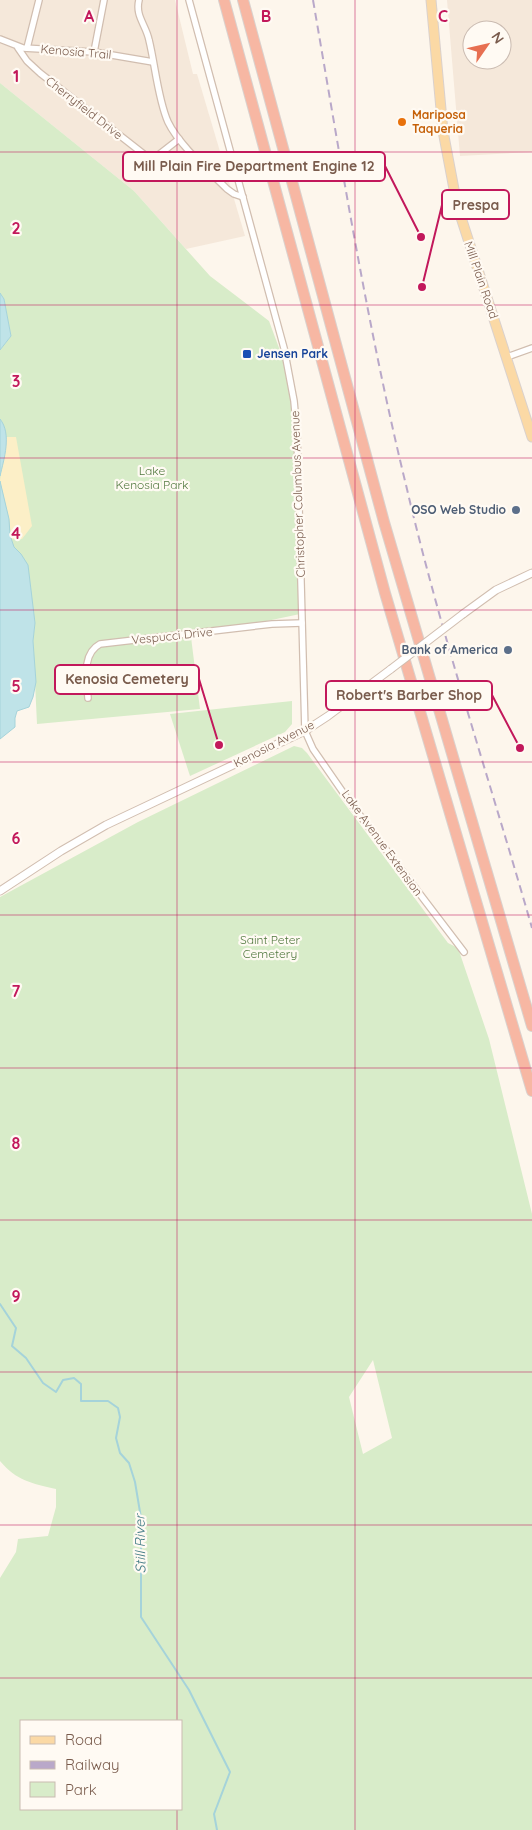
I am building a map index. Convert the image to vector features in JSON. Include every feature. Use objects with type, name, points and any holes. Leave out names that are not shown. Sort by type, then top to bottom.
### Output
[{"type":"highway","points":[[224,0],[385,593],[532,1091]]},
{"type":"highway","points":[[243,0],[386,531],[532,1026]]},
{"type":"main road","name":"Mill Plain Road","points":[[431,0],[440,110],[452,183],[464,230],[532,437]]},
{"type":"street","points":[[27,48],[39,0]]},
{"type":"street","points":[[94,52],[104,0]]},
{"type":"street","points":[[139,0],[138,13],[149,38],[167,118],[179,139],[226,189],[243,197]]},
{"type":"street","name":"Christopher Columbus Avenue","points":[[189,0],[284,348],[294,401],[297,433],[304,731]]},
{"type":"street","name":"Kenosia Trail","points":[[0,39],[18,48],[94,52],[153,62]]},
{"type":"street","name":"Cherryfield Drive","points":[[18,48],[27,61],[40,73],[148,158],[154,159],[179,139]]},
{"type":"street","points":[[507,357],[532,348]]},
{"type":"street","name":"Kenosia Avenue","points":[[0,890],[106,825],[304,731],[328,716],[496,590],[532,573]]},
{"type":"street","name":"Vespucci Drive","points":[[88,698],[88,661],[91,653],[100,644],[302,622]]},
{"type":"street","name":"Lake Avenue Extension","points":[[304,731],[313,749],[349,801],[464,952]]},
{"type":"shaded area","points":[[0,0],[175,0],[193,74],[197,74],[245,236],[186,249],[134,191],[0,83]]},
{"type":"shaded area","points":[[447,0],[532,0],[532,152],[460,156]]},
{"type":"green space","name":"Lake Kenosia Park","points":[[0,83],[134,191],[210,276],[269,321],[285,364],[298,421],[301,485],[300,614],[191,637],[200,709],[37,724],[33,641],[35,623],[21,554],[13,545],[9,532],[0,476],[5,439],[0,419],[0,350],[11,336],[4,299],[0,293]]},
{"type":"green space","points":[[292,701],[292,724],[285,732],[190,776],[170,714]]},
{"type":"green space","name":"Saint Peter Cemetery","points":[[294,746],[302,748],[307,753],[448,943],[458,948],[489,1039],[532,1214],[532,1830],[0,1830],[0,1578],[16,1552],[18,1539],[48,1536],[56,1507],[56,1489],[32,1483],[19,1477],[0,1461],[0,897],[138,822]],"holes":[[[373,1360],[392,1438],[363,1454],[349,1397]]]},
{"type":"sand","points":[[6,437],[16,437],[32,526],[22,539],[11,539],[9,519],[0,481]]},
{"type":"water","points":[[0,293],[4,299],[11,336],[0,350]]},
{"type":"water","points":[[0,419],[4,425],[6,439],[0,476]]},
{"type":"water","points":[[0,481],[14,547],[28,565],[35,623],[33,641],[36,682],[29,707],[17,711],[15,727],[0,739]]},
{"type":"waterway","name":"Still River","points":[[0,1304],[16,1328],[12,1346],[26,1358],[43,1383],[56,1392],[63,1380],[74,1378],[81,1384],[81,1401],[108,1401],[118,1408],[120,1417],[116,1438],[120,1453],[129,1463],[135,1482],[141,1518],[141,1617],[189,1690],[230,1772],[214,1814],[217,1830]]},
{"type":"railway","points":[[313,0],[367,304],[406,485],[450,652],[532,928]]},
{"type":"place","name":"Mariposa Taqueria","points":[[402,122]]},
{"type":"place","name":"Mill Plain Fire Department Engine 12","points":[[421,237]]},
{"type":"place","name":"Prespa","points":[[422,287]]},
{"type":"place","name":"Jensen Park","points":[[247,354]]},
{"type":"place","name":"OSO Web Studio","points":[[516,510]]},
{"type":"place","name":"Bank of America","points":[[508,650]]},
{"type":"place","name":"Kenosia Cemetery","points":[[219,745]]},
{"type":"place","name":"Robert's Barber Shop","points":[[520,748]]}]
